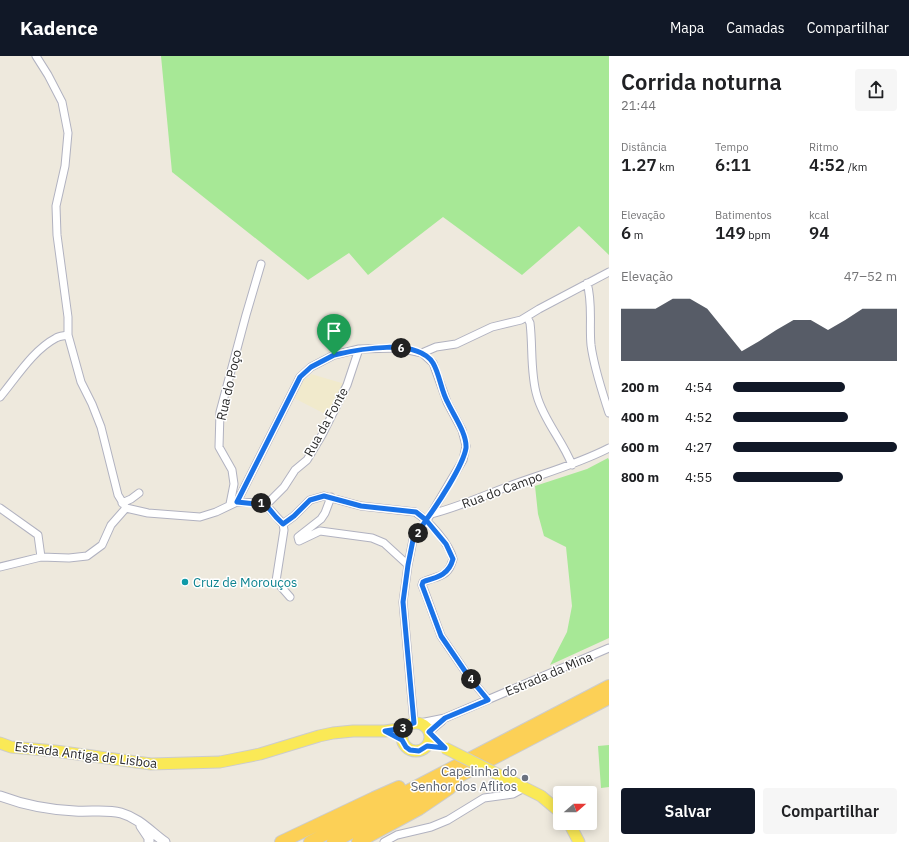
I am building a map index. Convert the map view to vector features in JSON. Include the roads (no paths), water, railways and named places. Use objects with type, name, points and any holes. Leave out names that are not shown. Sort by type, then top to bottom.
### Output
[{"type":"highway","points":[[310,842],[609,686]]},
{"type":"highway","points":[[333,842],[609,698]]},
{"type":"highway","points":[[280,842],[374,798],[458,764]]},
{"type":"highway","points":[[358,842],[446,792],[476,768]]},
{"type":"main road","name":"Estrada Antiga de Lisboa","points":[[0,743],[11,747],[56,750],[151,764],[220,762],[260,754],[319,736],[353,731],[385,731],[413,725],[427,728],[429,733],[445,748],[541,796],[553,806]]},
{"type":"main road","points":[[402,740],[403,732],[413,725]]},
{"type":"main road","name":"Estrada Antiga de Lisboa","points":[[385,731],[402,740],[406,747],[410,750],[419,751],[427,746],[445,748]]},
{"type":"main road","points":[[427,746],[429,742],[429,733]]},
{"type":"main road","points":[[573,830],[579,842]]},
{"type":"street","points":[[36,56],[62,102],[68,133],[65,166],[56,206],[57,235],[68,317],[68,335],[81,382],[92,404],[101,428],[112,477],[118,495],[124,506],[148,513],[200,517],[216,512],[233,503],[266,505],[283,524],[284,530],[276,581],[290,596]]},
{"type":"street","name":"Rua do Poço","points":[[233,503],[234,484],[232,470],[219,447],[220,412],[261,264]]},
{"type":"street","points":[[422,353],[436,347],[456,344],[492,327],[516,322],[609,272]]},
{"type":"street","points":[[587,284],[590,296],[591,345],[594,362],[609,413]]},
{"type":"street","points":[[527,317],[530,323],[533,375],[537,397],[572,465]]},
{"type":"street","points":[[0,397],[25,366],[44,346],[57,337],[68,335]]},
{"type":"street","points":[[233,503],[300,377],[311,367],[334,355],[359,349],[399,348],[422,353],[433,363],[447,402],[462,430],[466,446],[463,460],[429,517],[413,540],[408,565],[403,602],[413,725]]},
{"type":"street","name":"Rua da Fonte","points":[[266,505],[284,486],[295,470],[306,460],[322,435],[347,385],[359,349]]},
{"type":"street","name":"Rua do Campo","points":[[429,517],[513,485],[572,465],[609,448]]},
{"type":"street","points":[[0,567],[41,557],[69,558],[87,556],[102,545],[111,525],[124,506],[139,493]]},
{"type":"street","points":[[283,524],[291,519],[310,500],[324,496],[361,506],[416,512],[429,517],[446,544],[453,559],[452,565],[446,573],[440,577],[423,582],[422,585],[441,636],[469,677],[488,700]]},
{"type":"street","points":[[331,497],[321,519],[298,537],[299,541],[320,531],[372,538],[384,543],[408,565]]},
{"type":"street","points":[[0,508],[38,535],[41,557]]},
{"type":"street","name":"Estrada da Mina","points":[[413,725],[445,718],[609,648]]},
{"type":"street","name":"Estrada da Mina","points":[[429,733],[445,718]]},
{"type":"street","points":[[384,842],[397,835],[431,827],[448,820],[484,798],[513,794],[524,788]]},
{"type":"street","points":[[0,796],[30,805],[52,809],[108,811],[123,814],[136,820],[165,842]]},
{"type":"street","points":[[136,820],[149,838],[149,842]]},
{"type":"place","name":"Cruz de Morouços","points":[[185,582]]},
{"type":"place","name":"Capelinha do Senhor dos Aflitos","points":[[525,778]]}]
